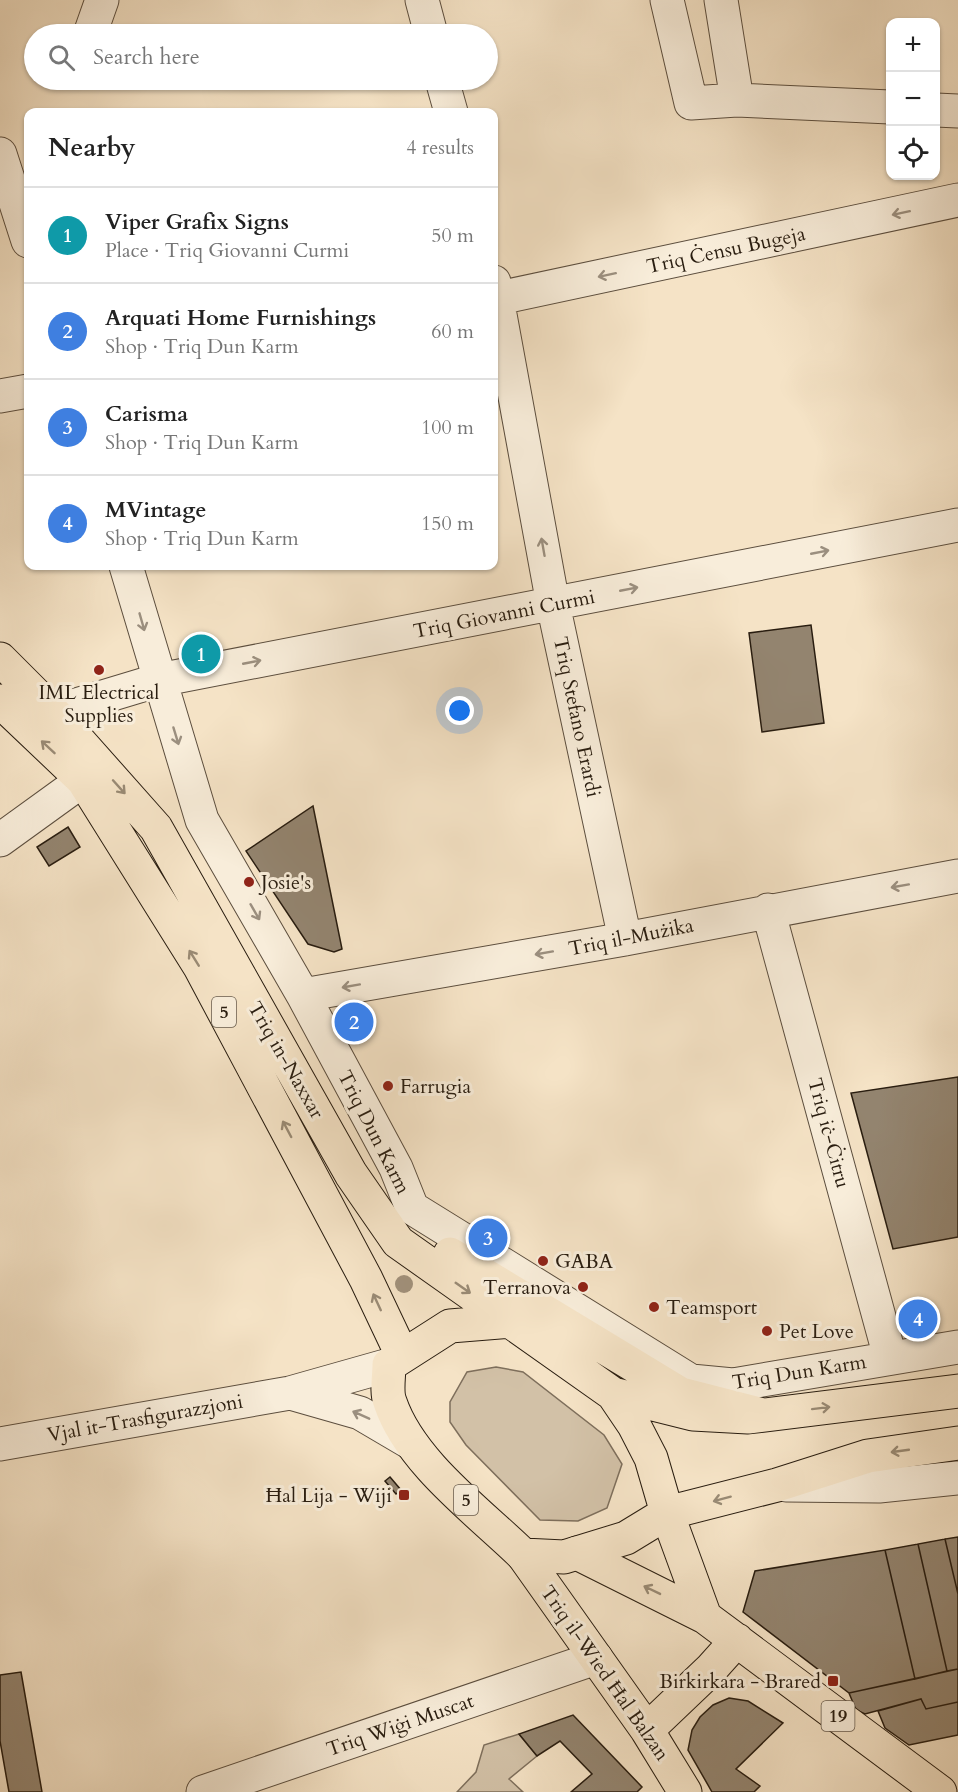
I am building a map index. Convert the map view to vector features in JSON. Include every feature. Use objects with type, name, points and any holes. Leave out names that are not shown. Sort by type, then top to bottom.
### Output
[{"type":"main road","name":"Triq in-Naxxar","points":[[0,659],[52,712],[156,828],[351,1174],[398,1242],[613,1394],[634,1425],[651,1458],[667,1513],[705,1617]]},
{"type":"main road","name":"Triq in-Naxxar","points":[[0,701],[83,780],[200,967],[366,1279],[396,1360],[389,1401],[411,1443],[430,1465],[523,1555]]},
{"type":"main road","points":[[351,1174],[406,1227],[681,1394],[763,1415]]},
{"type":"main road","points":[[396,1360],[450,1326],[511,1321]]},
{"type":"main road","name":"Triq Dun Karm","points":[[613,1394],[693,1414],[763,1415],[958,1391]]},
{"type":"main road","points":[[523,1555],[564,1557],[626,1538],[667,1513],[777,1485],[868,1456],[958,1443]]},
{"type":"main road","points":[[576,1553],[705,1617]]},
{"type":"main road","name":"Triq il-Wied Ħal Balzan","points":[[523,1555],[647,1730],[685,1792]]},
{"type":"main road","name":"19","points":[[705,1617],[940,1792]]},
{"type":"main road","points":[[647,1730],[711,1669],[737,1640]]},
{"type":"street","points":[[94,24],[102,0]]},
{"type":"street","points":[[422,0],[428,24]]},
{"type":"street","points":[[667,0],[691,104],[737,100],[886,107]]},
{"type":"street","points":[[721,0],[737,100]]},
{"type":"street","points":[[445,90],[450,108]]},
{"type":"street","points":[[940,110],[958,111]]},
{"type":"street","points":[[0,154],[24,229]]},
{"type":"street","name":"Triq Ċensu Bugeja","points":[[498,292],[958,200]]},
{"type":"street","name":"Triq Stefano Erardi","points":[[498,309],[553,604],[625,939]]},
{"type":"street","points":[[0,396],[24,392]]},
{"type":"street","name":"Triq Giovanni Curmi","points":[[52,712],[159,680],[958,525]]},
{"type":"street","name":"Triq Dun Karm","points":[[127,570],[202,820],[303,994],[396,1168],[412,1208],[691,1381],[733,1385],[958,1347]]},
{"type":"street","points":[[0,840],[83,780]]},
{"type":"street","name":"Triq il-Mużika","points":[[303,994],[625,939],[768,910],[958,876]]},
{"type":"street","name":"Triq iċ-Ċitru","points":[[768,910],[890,1357]]},
{"type":"street","name":"Vjal it-Trasfigurazzjoni","points":[[0,1443],[290,1393],[396,1360]]},
{"type":"street","name":"Vjal it-Trasfigurazzjoni","points":[[290,1393],[360,1413],[411,1443]]},
{"type":"street","points":[[777,1485],[879,1486],[958,1478]]},
{"type":"street","name":"Triq Wiġi Muscat","points":[[203,1792],[596,1658]]},
{"type":"shaded area","points":[[496,1367],[523,1372],[604,1435],[622,1464],[607,1508],[578,1521],[540,1520],[466,1445],[450,1422],[450,1402],[467,1372]]},
{"type":"shaded area","points":[[519,1734],[537,1756],[509,1779],[523,1792],[457,1792],[476,1772],[484,1745]]},
{"type":"building","points":[[811,625],[824,723],[762,732],[749,633]]},
{"type":"building","points":[[313,806],[342,949],[334,952],[308,944],[246,851]]},
{"type":"building","points":[[68,827],[80,847],[49,866],[37,847]]},
{"type":"building","points":[[958,1077],[958,1237],[893,1249],[851,1093]]},
{"type":"building","points":[[390,1477],[401,1490],[396,1494],[385,1481]]},
{"type":"building","points":[[958,1537],[958,1594],[945,1539]]},
{"type":"building","points":[[945,1539],[958,1594],[958,1669],[947,1671],[918,1544]]},
{"type":"building","points":[[918,1544],[947,1671],[915,1679],[885,1550]]},
{"type":"building","points":[[885,1550],[915,1679],[849,1693],[743,1612],[755,1571]]},
{"type":"building","points":[[958,1669],[958,1702],[926,1709],[921,1699],[865,1714],[856,1710],[849,1693]]},
{"type":"building","points":[[21,1672],[42,1792],[9,1792],[0,1741],[0,1675]]},
{"type":"building","points":[[729,1698],[748,1701],[783,1723],[736,1769],[760,1786],[754,1792],[712,1792],[688,1750],[692,1730],[700,1717],[713,1705]]},
{"type":"building","points":[[921,1699],[926,1709],[958,1702],[958,1735],[909,1745],[885,1728],[878,1711]]},
{"type":"building","points":[[573,1715],[642,1787],[637,1792],[571,1792],[592,1774],[560,1741],[537,1756],[519,1734]]},
{"type":"place","name":"Viper Grafix Signs","points":[[201,654]]},
{"type":"place","name":"IML Electrical Supplies","points":[[99,670]]},
{"type":"place","name":"Josie's","points":[[249,882]]},
{"type":"place","name":"Arquati Home Furnishings","points":[[354,1022]]},
{"type":"place","name":"Farrugia","points":[[388,1086]]},
{"type":"place","name":"Carisma","points":[[488,1238]]},
{"type":"place","name":"GABA","points":[[543,1261]]},
{"type":"place","name":"Terranova","points":[[583,1287]]},
{"type":"place","name":"Teamsport","points":[[654,1307]]},
{"type":"place","name":"MVintage","points":[[918,1319]]},
{"type":"place","name":"Pet Love","points":[[767,1331]]},
{"type":"place","name":"Ħal Lija - Wiji","points":[[404,1495]]},
{"type":"place","name":"Birkirkara - Brared","points":[[833,1681]]}]
